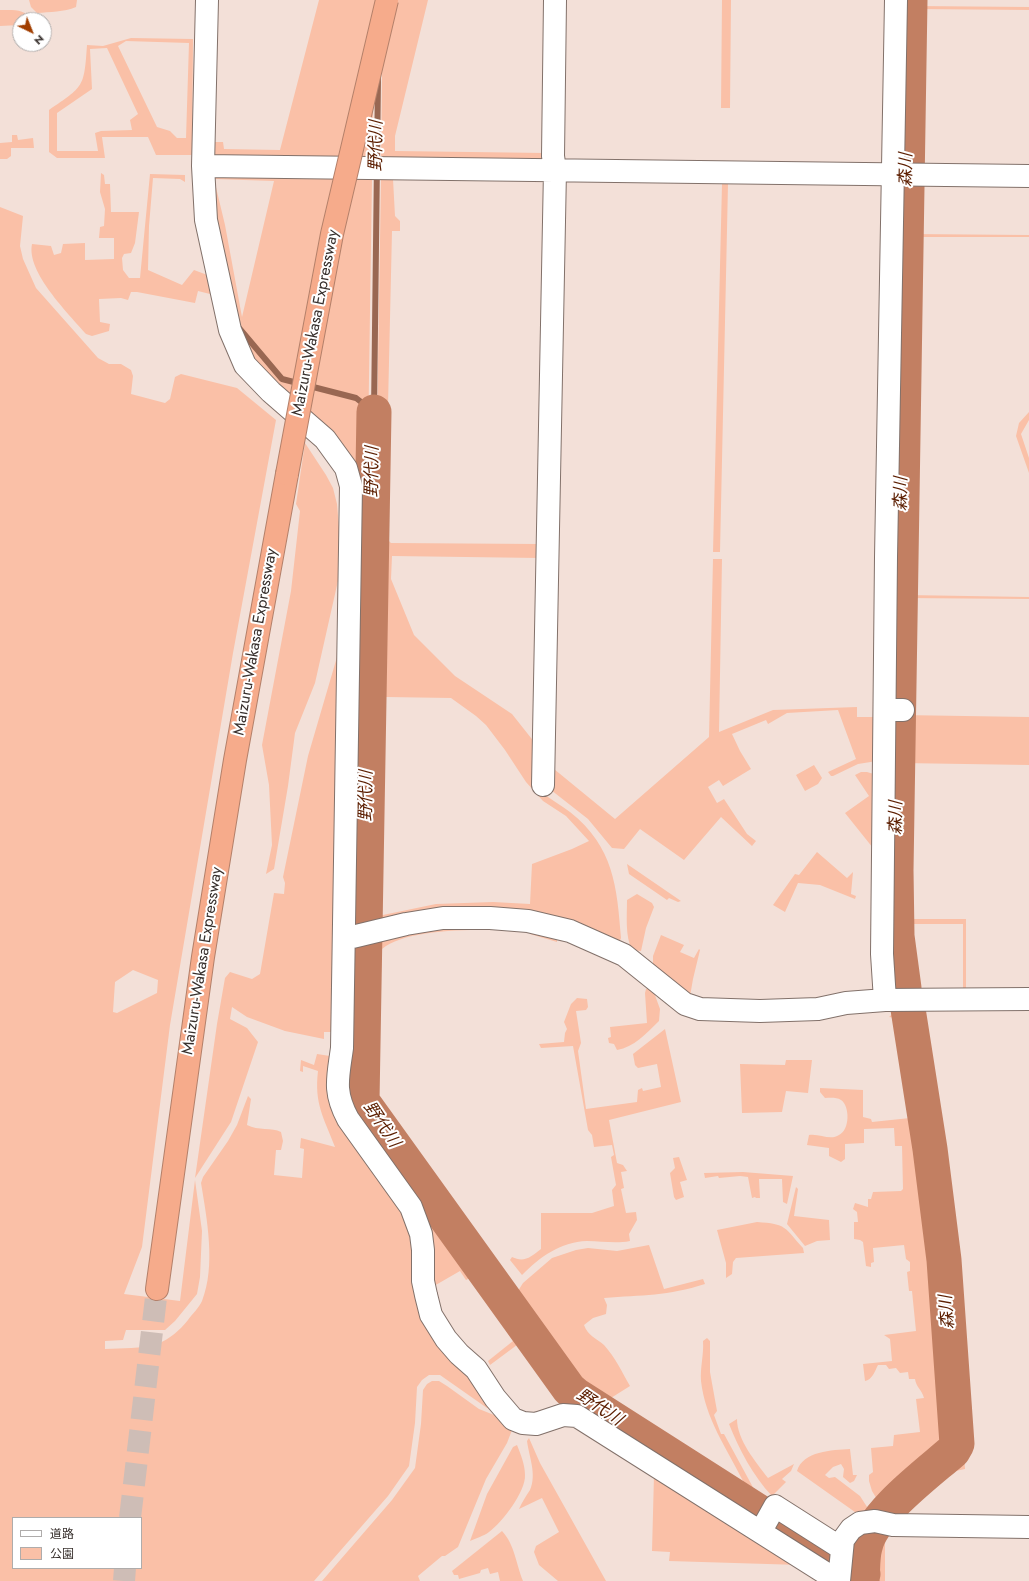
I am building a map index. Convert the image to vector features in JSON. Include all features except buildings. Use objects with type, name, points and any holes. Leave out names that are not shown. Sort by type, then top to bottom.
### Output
[{"type":"highway","name":"Maizuru-Wakasa Expressway","points":[[157,1289],[203,957],[235,760],[332,234],[387,0]]},
{"type":"street","points":[[207,0],[203,166],[206,220],[230,330],[245,366],[271,392],[325,439],[346,468],[351,486],[357,936],[337,1092],[339,1098],[348,1119],[411,1207],[421,1234],[423,1250],[423,1281],[431,1315],[446,1339],[459,1354],[476,1369],[495,1398],[513,1419],[523,1423],[536,1424],[563,1415],[577,1416],[766,1523],[840,1568]]},
{"type":"street","points":[[543,785],[555,170],[555,0]]},
{"type":"street","points":[[885,1000],[882,954],[894,710],[902,175],[896,0]]},
{"type":"street","points":[[203,166],[1029,176]]},
{"type":"street","points":[[357,936],[406,924],[443,918],[510,919],[542,924],[570,931],[591,939],[624,955],[685,1004],[700,1009],[760,1011],[818,1009],[846,1003],[885,1000],[1029,1000]]},
{"type":"street","points":[[766,1523],[775,1506],[840,1568]]},
{"type":"street","points":[[840,1568],[843,1540],[851,1528],[860,1523],[880,1522],[892,1525],[1029,1527]]},
{"type":"green space","points":[[29,0],[77,0],[76,7],[57,12],[36,12],[31,7]]},
{"type":"green space","points":[[319,0],[376,0],[372,157],[212,157],[212,142],[223,142],[224,149],[280,150]]},
{"type":"green space","points":[[383,0],[428,0],[395,136],[395,151],[546,153],[548,160],[381,158]]},
{"type":"green space","points":[[722,0],[731,0],[730,108],[721,108]]},
{"type":"green space","points":[[913,0],[916,0],[916,6],[1029,7],[1029,10],[913,9]]},
{"type":"green space","points":[[0,10],[18,10],[22,12],[12,12],[12,25],[0,26]]},
{"type":"green space","points":[[131,38],[193,39],[192,155],[156,155],[148,137],[102,137],[105,158],[57,158],[49,152],[49,110],[69,96],[80,85],[85,70],[87,45],[103,46]],"holes":[[[126,41],[189,43],[186,138],[177,138],[170,131],[157,127],[118,46]],[[107,48],[138,114],[130,120],[132,130],[101,131],[95,133],[98,151],[57,151],[57,113],[92,89],[90,49]]]},
{"type":"green space","points":[[12,135],[17,135],[18,140],[33,138],[34,148],[11,148],[11,156],[7,159],[0,159],[0,143],[12,142]]},
{"type":"green space","points":[[101,173],[104,175],[105,184],[110,184],[111,212],[139,212],[135,243],[131,253],[124,254],[122,258],[123,270],[129,278],[140,278],[150,174],[185,175],[185,182],[180,179],[153,178],[149,226],[148,270],[182,285],[194,270],[210,276],[214,295],[198,291],[195,303],[137,292],[131,292],[128,300],[121,298],[99,299],[100,322],[110,324],[109,331],[92,336],[86,334],[50,292],[42,280],[32,255],[32,244],[51,246],[54,255],[61,253],[63,244],[85,243],[85,260],[114,259],[114,238],[99,238],[100,227],[104,226],[105,209],[100,192]]},
{"type":"green space","points":[[210,176],[372,179],[367,511],[360,511],[360,496],[256,364],[241,327],[218,227],[213,216]],"holes":[[[214,179],[274,181],[242,317],[225,225]]]},
{"type":"green space","points":[[381,179],[393,179],[395,216],[400,221],[400,231],[392,231],[385,537],[391,543],[539,544],[539,558],[392,556],[391,579],[414,635],[455,676],[512,714],[535,743],[540,791],[570,812],[585,825],[596,839],[604,854],[615,885],[621,938],[619,943],[594,935],[379,921],[378,916],[369,917]],"holes":[[[386,697],[451,698],[486,725],[526,782],[543,801],[566,816],[589,841],[532,864],[530,904],[493,902],[436,904],[378,916],[377,853],[380,847]]]},
{"type":"green space","points":[[722,184],[728,184],[720,552],[713,552]]},
{"type":"green space","points":[[0,207],[23,216],[20,246],[23,259],[36,288],[98,358],[109,364],[121,364],[131,370],[133,376],[131,394],[165,403],[170,399],[175,377],[181,374],[237,388],[276,420],[233,653],[170,1025],[142,1247],[124,1294],[180,1301],[195,1180],[202,1231],[200,1277],[197,1294],[175,1321],[165,1330],[126,1330],[123,1340],[105,1341],[105,1349],[144,1347],[162,1342],[181,1328],[201,1304],[209,1273],[209,1242],[201,1183],[203,1177],[228,1141],[237,1125],[248,1096],[251,1099],[247,1125],[281,1132],[283,1141],[281,1150],[276,1150],[274,1175],[302,1178],[304,1149],[300,1148],[301,1138],[335,1147],[319,1102],[317,1093],[318,1071],[303,1066],[303,1072],[300,1071],[301,1060],[314,1065],[317,1054],[330,1056],[327,1082],[330,1104],[341,1129],[402,1214],[409,1230],[414,1267],[473,1381],[493,1410],[487,1408],[440,1375],[429,1375],[422,1380],[417,1387],[415,1423],[409,1466],[388,1496],[314,1581],[0,1581]],"holes":[[[133,970],[158,980],[157,993],[117,1013],[113,1012],[115,982]]]},
{"type":"green space","points":[[909,234],[1029,235],[1029,237],[914,237],[911,283],[906,595],[1029,597],[1029,599],[903,598]]},
{"type":"green space","points":[[1029,412],[1029,420],[1021,434],[1029,458],[1029,473],[1016,436],[1019,423]]},
{"type":"green space","points":[[305,443],[333,488],[337,504],[342,563],[315,683],[295,733],[274,869],[266,874],[272,845],[269,785],[262,745],[291,591],[300,511],[296,504]]},
{"type":"green space","points":[[362,524],[368,524],[361,929],[353,931],[359,530]]},
{"type":"green space","points":[[713,559],[722,559],[719,732],[773,710],[857,707],[857,717],[877,717],[877,761],[858,764],[831,776],[828,772],[856,759],[838,710],[787,713],[768,724],[766,720],[732,734],[751,769],[723,786],[719,780],[708,787],[717,803],[724,799],[747,834],[756,841],[752,846],[721,817],[684,860],[640,829],[624,849],[612,848],[588,819],[551,790],[554,769],[615,819],[709,737]]},
{"type":"green space","points":[[337,657],[342,657],[331,1032],[324,1032],[324,1039],[285,1031],[247,1017],[232,1007],[230,1019],[247,1028],[258,1042],[231,1122],[195,1178],[225,978],[230,972],[252,979],[260,974],[274,893],[284,894],[285,883],[283,877],[308,756]]},
{"type":"green space","points":[[901,715],[1029,717],[1029,765],[901,763]]},
{"type":"green space","points":[[814,765],[822,778],[818,784],[805,791],[796,775]]},
{"type":"green space","points":[[861,772],[877,775],[873,848],[845,813],[869,796],[855,775]]},
{"type":"green space","points":[[900,829],[904,829],[903,919],[966,919],[966,988],[963,988],[963,924],[909,924],[909,956],[914,988],[908,988],[900,936]]},
{"type":"green space","points":[[817,852],[847,878],[853,872],[851,894],[856,896],[855,899],[820,885],[798,883],[785,912],[773,905],[795,874],[799,875]]},
{"type":"green space","points":[[627,864],[681,901],[678,902],[669,898],[667,900],[629,874]]},
{"type":"green space","points":[[637,894],[652,903],[654,907],[646,928],[641,951],[632,950],[628,939],[627,926],[627,900]]},
{"type":"green space","points":[[449,923],[505,923],[557,935],[557,942],[530,934],[530,931],[453,931],[411,936],[394,942],[382,949],[378,1046],[378,1098],[491,1259],[513,1285],[505,1294],[366,1101],[369,942],[372,946],[379,945],[381,937],[419,926]]},
{"type":"green space","points":[[661,935],[684,945],[680,952],[694,958],[699,949],[700,950],[689,1002],[653,967],[653,956]]},
{"type":"green space","points":[[361,942],[358,1103],[501,1301],[495,1312],[474,1276],[466,1280],[460,1271],[434,1286],[431,1250],[348,1103],[351,949]]},
{"type":"green space","points":[[652,987],[660,1009],[659,1021],[634,1043],[617,1050],[614,1044],[609,1043],[608,1038],[611,1037],[610,1027],[647,1023],[645,993],[646,989]]},
{"type":"green space","points":[[577,998],[587,999],[588,1007],[586,1010],[576,1011],[581,1043],[578,1051],[586,1109],[637,1102],[638,1090],[642,1088],[643,1091],[661,1087],[657,1064],[638,1068],[635,1065],[633,1054],[665,1029],[681,1102],[609,1120],[617,1163],[623,1165],[627,1171],[621,1172],[624,1188],[621,1189],[626,1213],[636,1212],[637,1220],[629,1234],[630,1241],[587,1241],[568,1244],[559,1247],[543,1257],[522,1275],[510,1260],[512,1257],[516,1259],[527,1258],[541,1249],[541,1213],[592,1213],[614,1206],[612,1190],[616,1185],[611,1157],[614,1155],[612,1145],[594,1147],[592,1135],[588,1130],[573,1046],[541,1048],[539,1044],[564,1042],[567,1029],[564,1022],[571,1004]]},
{"type":"green space","points":[[897,1010],[904,1010],[926,1153],[940,1264],[954,1436],[952,1447],[944,1457],[881,1506],[872,1491],[869,1481],[869,1475],[873,1472],[871,1448],[893,1446],[894,1435],[920,1432],[916,1399],[924,1398],[915,1379],[909,1379],[908,1372],[900,1373],[896,1368],[889,1369],[886,1365],[878,1365],[871,1377],[865,1381],[863,1364],[892,1361],[890,1339],[884,1335],[916,1331],[912,1291],[909,1291],[907,1272],[910,1271],[910,1262],[906,1259],[904,1245],[873,1248],[874,1262],[871,1263],[871,1267],[866,1266],[863,1242],[854,1239],[854,1222],[858,1222],[857,1212],[853,1209],[855,1203],[868,1207],[868,1199],[871,1199],[873,1192],[901,1191],[903,1189],[902,1146],[895,1146],[894,1128],[864,1129],[864,1143],[845,1144],[845,1159],[841,1162],[829,1156],[829,1148],[807,1145],[809,1135],[836,1137],[843,1132],[847,1123],[848,1118],[844,1103],[837,1098],[825,1098],[820,1092],[820,1088],[863,1090],[863,1117],[871,1119],[872,1122],[910,1118],[896,1018],[889,1017]]},
{"type":"green space","points":[[911,1012],[916,1012],[938,1154],[932,1153]]},
{"type":"green space","points":[[786,1060],[812,1060],[808,1093],[786,1091],[782,1112],[742,1113],[740,1064],[785,1065]]},
{"type":"green space","points":[[679,1157],[687,1180],[680,1182],[684,1197],[676,1200],[674,1197],[670,1173],[675,1168],[673,1158]]},
{"type":"green space","points":[[743,1172],[793,1176],[787,1204],[783,1202],[782,1179],[759,1179],[760,1198],[752,1198],[748,1177],[740,1176],[719,1178],[718,1176],[705,1178],[704,1173]]},
{"type":"green space","points":[[796,1187],[798,1189],[794,1216],[829,1220],[830,1240],[817,1241],[805,1246],[787,1224]]},
{"type":"green space","points":[[939,1206],[943,1206],[945,1209],[958,1342],[965,1469],[951,1472],[946,1477],[943,1473],[909,1501],[907,1498],[953,1458],[959,1450],[960,1441]]},
{"type":"green space","points":[[757,1222],[774,1224],[784,1228],[803,1248],[804,1253],[736,1258],[733,1262],[732,1274],[726,1278],[726,1263],[717,1230]]},
{"type":"green space","points":[[649,1245],[664,1289],[703,1279],[705,1284],[667,1293],[604,1298],[607,1305],[606,1314],[593,1318],[584,1325],[590,1334],[608,1350],[630,1386],[603,1403],[739,1485],[743,1481],[718,1433],[703,1395],[701,1371],[703,1341],[707,1338],[710,1341],[710,1372],[717,1411],[714,1415],[721,1434],[724,1434],[755,1491],[750,1502],[575,1390],[511,1302],[523,1283],[552,1258],[576,1250],[588,1248],[617,1251]]},
{"type":"green space","points":[[507,1308],[569,1395],[763,1518],[761,1523],[562,1404],[557,1397],[560,1395],[521,1342],[490,1365],[488,1361],[513,1341],[500,1321]]},
{"type":"green space","points":[[432,1381],[439,1381],[479,1409],[499,1417],[512,1430],[507,1443],[486,1479],[458,1547],[445,1556],[442,1556],[418,1576],[420,1581],[322,1581],[392,1500],[415,1468],[421,1424],[423,1390],[427,1384]]},
{"type":"green space","points":[[737,1419],[740,1435],[744,1443],[768,1478],[794,1464],[791,1471],[782,1479],[786,1482],[772,1496],[747,1462],[737,1443],[729,1424]]},
{"type":"green space","points":[[529,1438],[540,1463],[606,1581],[558,1581],[539,1565],[534,1552],[536,1546],[559,1532],[542,1498],[519,1509],[530,1490],[533,1478],[527,1441]]},
{"type":"green space","points":[[517,1445],[525,1471],[522,1489],[512,1506],[494,1528],[485,1535],[470,1541],[487,1494],[513,1447]]},
{"type":"green space","points":[[850,1449],[853,1475],[857,1475],[854,1481],[850,1483],[843,1477],[844,1469],[841,1464],[833,1467],[825,1475],[829,1478],[835,1477],[860,1496],[869,1510],[862,1517],[797,1471],[800,1464],[805,1459],[819,1453]]},
{"type":"green space","points":[[654,1475],[800,1565],[669,1561],[670,1552],[652,1551]]},
{"type":"green space","points":[[880,1530],[885,1533],[885,1581],[869,1581],[873,1542]]},
{"type":"green space","points":[[502,1531],[513,1548],[523,1581],[500,1581],[498,1572],[490,1574],[488,1568],[481,1570],[480,1573],[459,1579],[458,1575],[454,1575],[452,1571]]},
{"type":"waterway","name":"森川","points":[[904,988],[897,936],[896,870],[910,0]]},
{"type":"waterway","name":"野代川","points":[[374,412],[378,78]]},
{"type":"waterway","name":"野代川","points":[[239,328],[282,379],[356,398],[374,412]]},
{"type":"waterway","name":"野代川","points":[[374,412],[362,1101],[569,1389],[576,1395],[764,1515],[863,1574]]},
{"type":"waterway","name":"森川","points":[[862,1581],[865,1547],[870,1534],[878,1521],[902,1495],[953,1451],[957,1444],[944,1260],[930,1149],[908,1009]]},
{"type":"tunnel","points":[[130,1517],[157,1289]]},
{"type":"tunnel","points":[[124,1581],[125,1569]]}]
